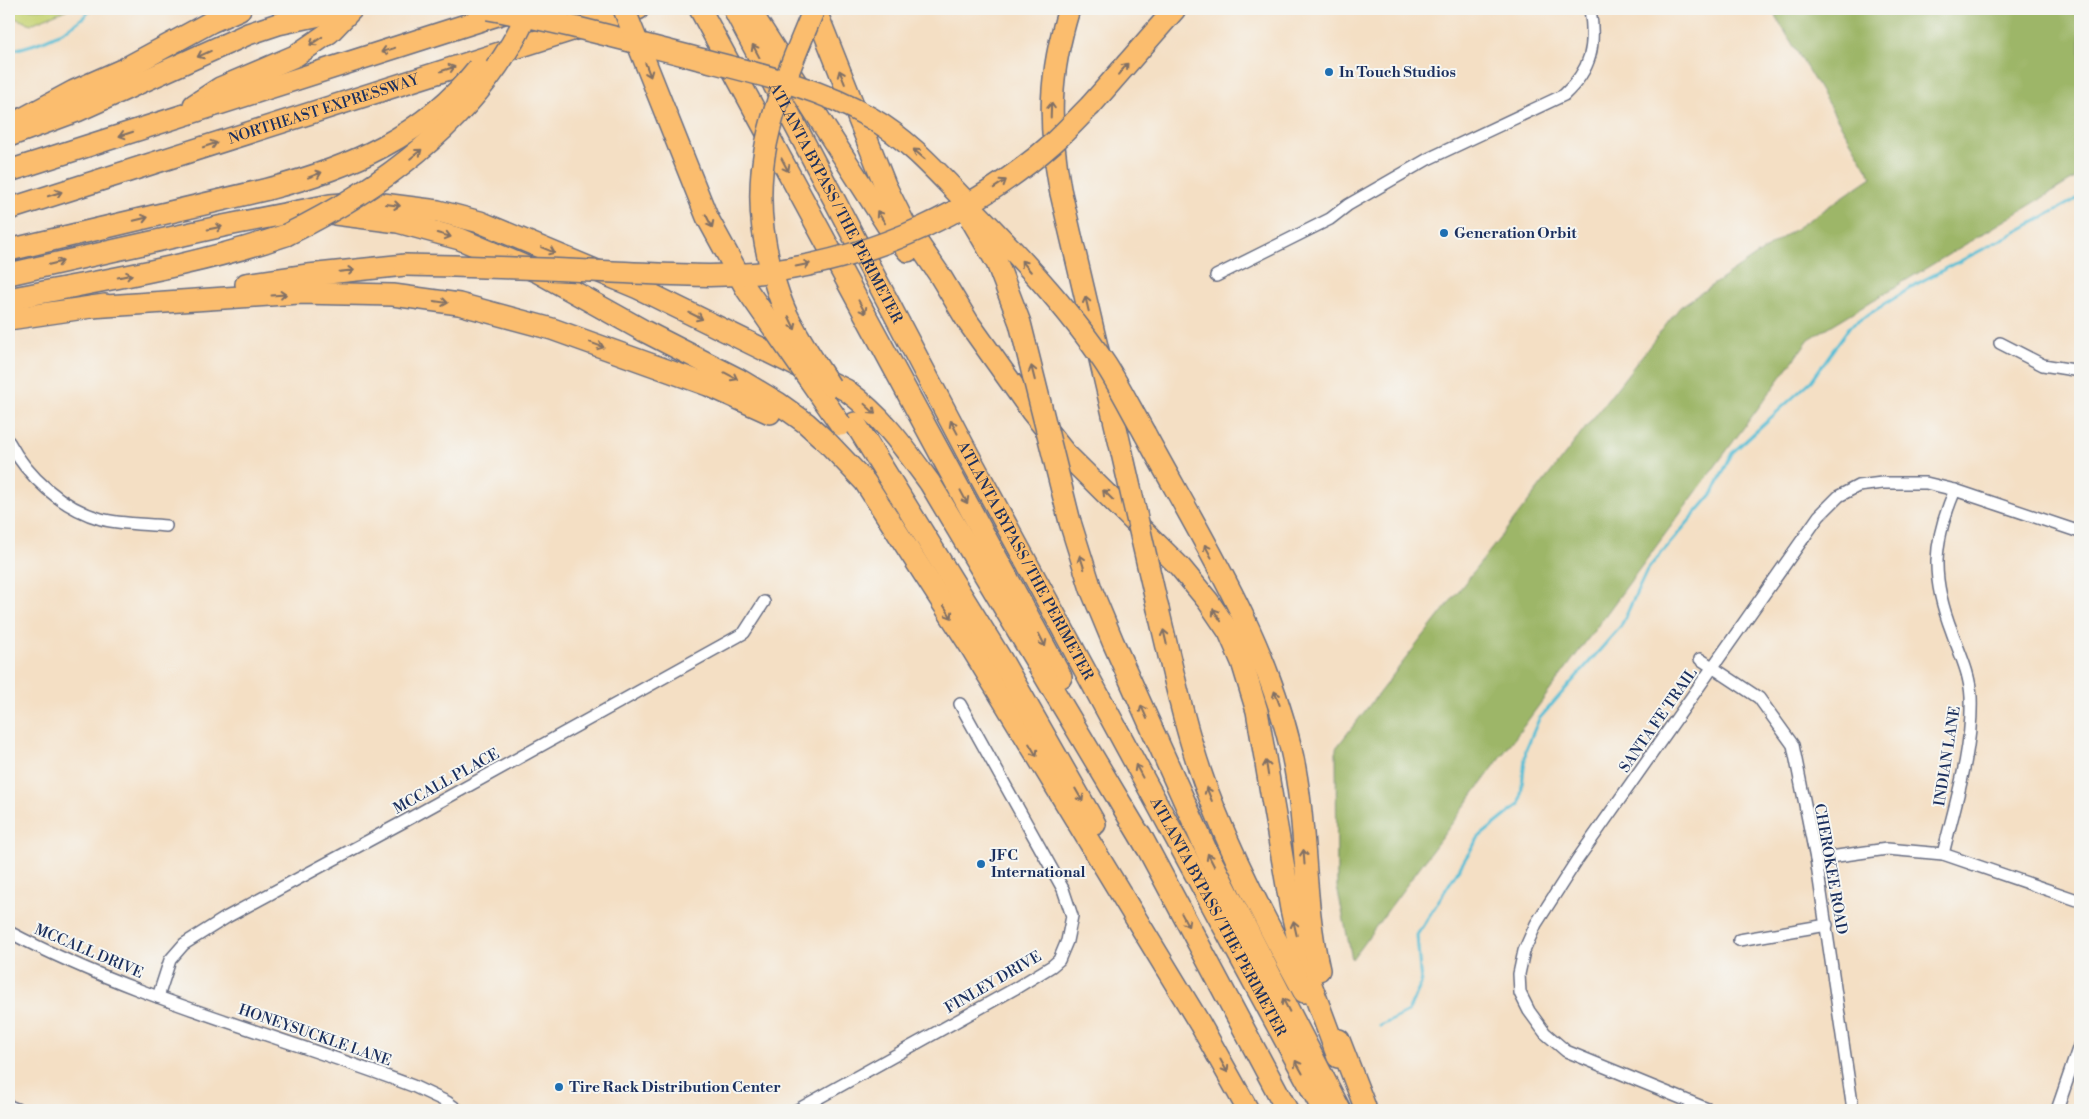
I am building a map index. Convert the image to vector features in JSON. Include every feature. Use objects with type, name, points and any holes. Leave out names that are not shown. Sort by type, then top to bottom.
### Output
[{"type":"highway","points":[[74,91],[120,62],[214,9]]},
{"type":"highway","points":[[9,125],[74,91],[124,69],[211,22],[240,9]]},
{"type":"highway","points":[[9,136],[76,111],[248,34],[278,24],[348,9]]},
{"type":"highway","points":[[172,119],[220,88],[295,56],[330,32],[352,9]]},
{"type":"highway","points":[[488,9],[570,26],[807,88],[843,103],[889,130],[929,163],[1016,253],[1074,322],[1114,377],[1248,623],[1281,709],[1291,747],[1301,807],[1306,879],[1315,952],[1338,1037],[1366,1109]]},
{"type":"highway","points":[[9,171],[519,9]]},
{"type":"highway","points":[[9,250],[268,189],[302,180],[369,155],[415,128],[436,113],[467,82],[494,49],[519,9]]},
{"type":"highway","points":[[9,299],[206,260],[286,235],[310,223],[381,182],[458,116],[498,66],[513,42],[529,9]]},
{"type":"highway","points":[[624,9],[707,217],[747,290],[848,424]]},
{"type":"highway","name":"NORTHEAST EXPRESSWAY","points":[[9,209],[638,9]]},
{"type":"highway","name":"ATLANTA BYPASS / THE PERIMETER","points":[[700,9],[1038,633],[1146,846],[1287,1110]]},
{"type":"highway","points":[[814,9],[778,100],[766,138],[760,193],[762,228],[775,283],[793,328],[848,424],[911,528],[946,573],[1001,659],[1133,890],[1200,1024]]},
{"type":"highway","points":[[814,9],[889,194],[904,224],[939,274],[968,322],[1032,412],[1065,453],[1180,567],[1208,601],[1228,632],[1242,662],[1258,711],[1291,909],[1299,944],[1310,982],[1338,1057]]},
{"type":"highway","points":[[1069,9],[1059,42],[1052,80],[1051,117],[1054,154],[1060,189],[1184,717],[1204,782],[1239,866],[1366,1109]]},
{"type":"highway","points":[[9,319],[308,275],[405,265],[682,275],[775,271],[841,258],[904,236],[963,208],[1014,174],[1053,142],[1091,105],[1175,9]]},
{"type":"highway","points":[[744,15],[889,228],[968,322]]},
{"type":"highway","name":"ATLANTA BYPASS / THE PERIMETER","points":[[744,15],[975,466],[1323,1110]]},
{"type":"highway","points":[[953,188],[997,263],[1020,323],[1070,522],[1091,589],[1113,642],[1208,852],[1340,1110]]},
{"type":"highway","points":[[9,274],[222,226],[330,205],[367,202],[438,211],[480,222],[638,288],[846,390],[868,406],[892,430],[930,483],[1146,846]]},
{"type":"highway","points":[[293,213],[338,214],[398,222],[460,239],[538,272],[644,331],[738,379],[792,413],[828,443],[865,482],[971,647],[1200,1024],[1248,1110]]},
{"type":"highway","points":[[91,307],[299,293],[343,293],[393,295],[486,310],[552,329],[708,385],[763,408],[816,444],[856,484],[896,532]]},
{"type":"street","points":[[1216,276],[1330,219],[1348,205],[1428,159],[1564,95],[1578,82],[1588,62],[1593,44],[1590,9]]},
{"type":"street","points":[[2000,343],[2043,365],[2080,371]]},
{"type":"street","points":[[9,442],[15,454],[32,476],[50,492],[73,506],[101,520],[166,526]]},
{"type":"street","name":"SANTA FE TRAIL","points":[[1710,1110],[1566,1051],[1545,1033],[1529,1012],[1520,993],[1519,974],[1524,951],[1536,924],[1572,868],[1819,516],[1840,496],[1858,486],[1882,483],[1926,483],[1955,490],[2080,532]]},
{"type":"street","name":"INDIAN LANE","points":[[1943,854],[1963,766],[1969,730],[1971,698],[1968,674],[1945,615],[1937,586],[1936,559],[1938,540],[1955,490]]},
{"type":"street","name":"MCCALL PLACE","points":[[158,997],[170,960],[184,944],[227,917],[744,634],[764,602]]},
{"type":"street","name":"CHEROKEE ROAD","points":[[1700,659],[1759,698],[1793,745],[1816,859],[1853,1110]]},
{"type":"street","name":"FINLEY DRIVE","points":[[797,1110],[1052,966],[1059,960],[1067,941],[1072,916],[1063,889],[960,704]]},
{"type":"street","points":[[1816,859],[1887,849],[1943,854],[2080,901]]},
{"type":"street","points":[[1739,940],[1827,926]]},
{"type":"street","name":"MCCALL DRIVE","points":[[9,932],[92,971],[158,997]]},
{"type":"street","name":"HONEYSUCKLE LANE","points":[[158,997],[413,1086],[458,1110]]},
{"type":"street","points":[[2057,1110],[2080,1043]]},
{"type":"street","points":[[9,1106],[19,1110]]},
{"type":"green space","points":[[9,9],[68,9],[31,24],[9,16]]},
{"type":"green space","points":[[1791,9],[2080,9],[2080,175],[1809,339],[1352,959],[1337,887],[1336,748],[1680,307],[1872,177],[1775,15]]},
{"type":"waterway","points":[[9,51],[32,45],[64,31],[92,9]]},
{"type":"waterway","points":[[1380,1026],[1408,1012],[1421,984],[1417,935],[1479,837],[1520,804],[1526,749],[1539,719],[1621,626],[1647,570],[1713,493],[1732,453],[1811,381],[1850,326],[1920,282],[2080,197]]},
{"type":"place","name":"In Touch Studios","points":[[1329,72]]},
{"type":"place","name":"Generation Orbit","points":[[1444,233]]},
{"type":"place","name":"JFC International","points":[[981,864]]},
{"type":"place","name":"Tire Rack Distribution Center","points":[[559,1087]]}]
